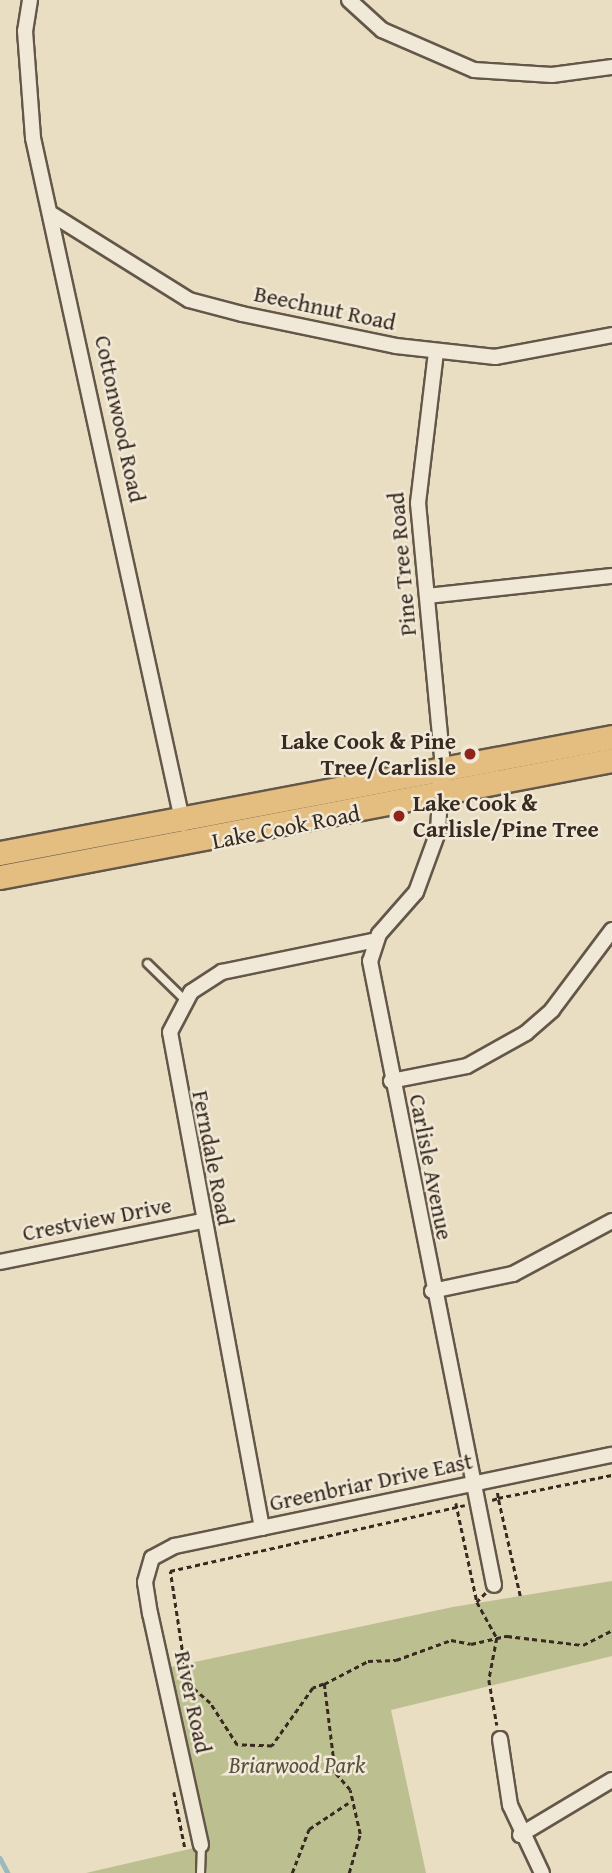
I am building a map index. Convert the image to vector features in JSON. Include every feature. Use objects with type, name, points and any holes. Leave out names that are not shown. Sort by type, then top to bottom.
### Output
[{"type":"main road","name":"Lake Cook Road","points":[[0,853],[183,823],[612,737]]},
{"type":"main road","name":"Lake Cook Road","points":[[0,877],[186,846],[612,760]]},
{"type":"street","name":"Cottonwood Road","points":[[30,0],[25,31],[33,138],[53,215],[186,846]]},
{"type":"street","points":[[348,0],[382,30],[474,70],[552,75],[612,67]]},
{"type":"street","name":"Beechnut Road","points":[[53,215],[189,300],[436,352],[495,357],[612,335]]},
{"type":"street","name":"Pine Tree Road","points":[[436,352],[418,465],[439,773]]},
{"type":"street","points":[[427,596],[612,576]]},
{"type":"street","name":"Carlisle Avenue","points":[[439,773],[430,862],[376,940],[372,984],[470,1485],[494,1585]]},
{"type":"street","points":[[391,1080],[467,1066],[526,1033],[552,1010],[612,930]]},
{"type":"street","name":"Ferndale Road","points":[[262,1528],[170,1055],[170,1032],[185,1000],[205,981],[235,967],[376,940]]},
{"type":"street","name":"Crestview Drive","points":[[0,1262],[202,1221]]},
{"type":"street","points":[[432,1291],[513,1274],[612,1221]]},
{"type":"street","name":"Greenbriar Drive East","points":[[148,1567],[175,1546],[612,1455]]},
{"type":"street","name":"River Road","points":[[148,1567],[150,1614],[201,1845]]},
{"type":"street","points":[[500,1739],[520,1835],[542,1873]]},
{"type":"street","points":[[520,1835],[612,1780]]},
{"type":"lane","points":[[147,962],[185,1000]]},
{"type":"lane","points":[[200,1873],[201,1845]]},
{"type":"path","points":[[520,1596],[498,1498],[612,1475]]},
{"type":"path","points":[[500,1739],[489,1679],[497,1638],[477,1602],[456,1506],[170,1570],[187,1683],[210,1703],[237,1745],[271,1746],[313,1688],[368,1661],[396,1660],[420,1646],[497,1638],[583,1645],[612,1630]]},
{"type":"path","points":[[477,1602],[494,1585]]},
{"type":"path","points":[[324,1684],[327,1736],[335,1773],[350,1790],[348,1803],[360,1834],[349,1873]]},
{"type":"path","points":[[172,1784],[184,1848]]},
{"type":"path","points":[[292,1873],[309,1829],[348,1803]]},
{"type":"green space","name":"Briarwood Park","points":[[612,1581],[612,1656],[391,1710],[426,1873],[86,1873],[207,1845],[171,1667],[453,1607]]},
{"type":"waterway","points":[[0,1858],[8,1873]]},
{"type":"place","name":"Lake Cook & Pine Tree/Carlisle","points":[[470,754]]},
{"type":"place","name":"Lake Cook & Carlisle/Pine Tree","points":[[399,816]]}]
